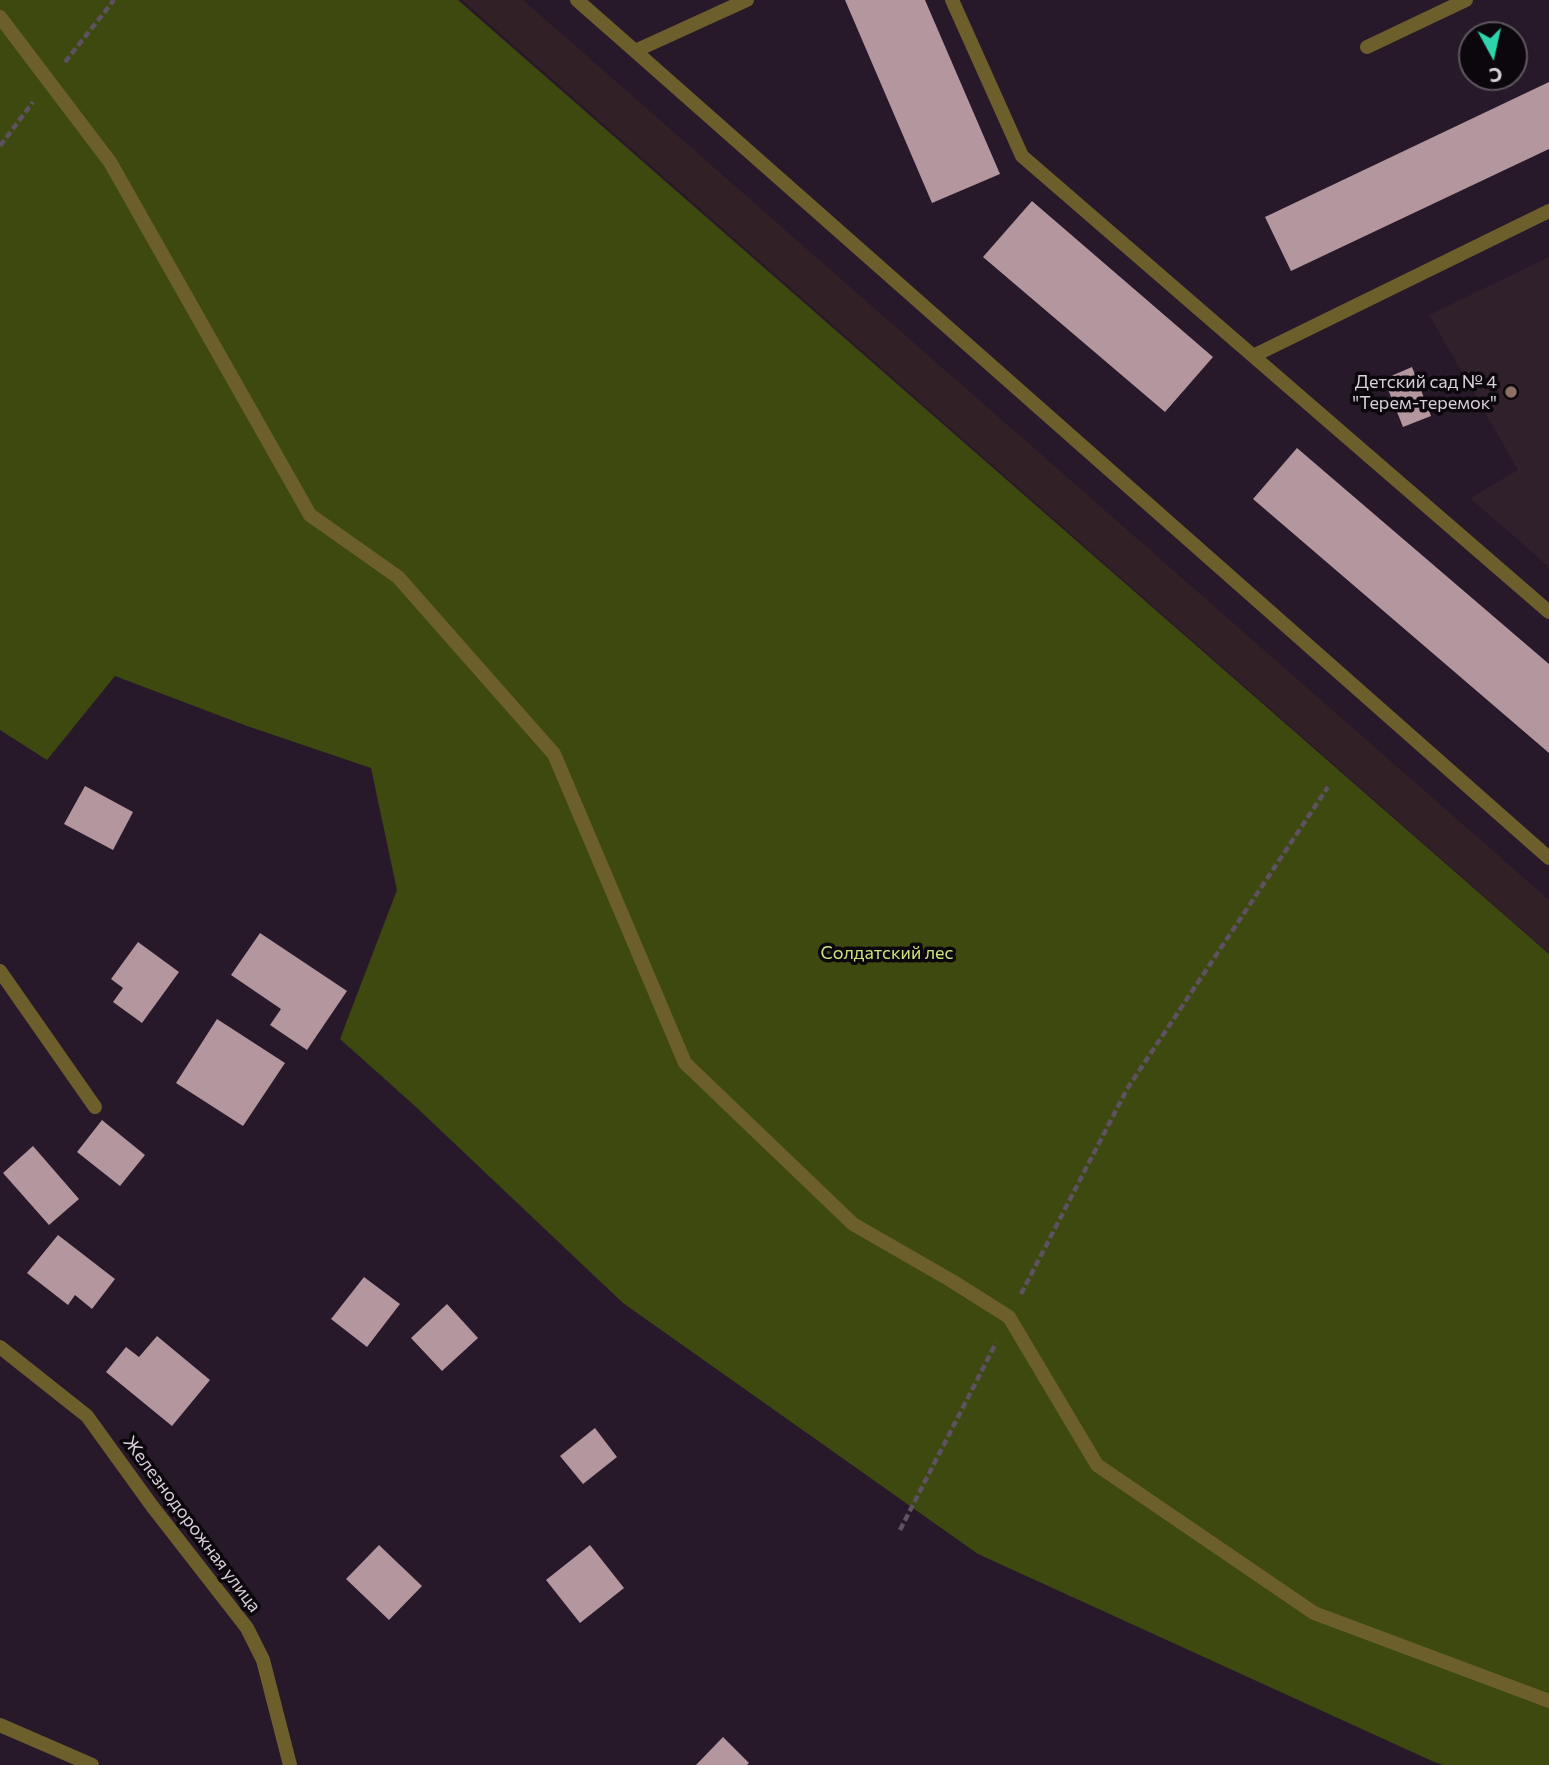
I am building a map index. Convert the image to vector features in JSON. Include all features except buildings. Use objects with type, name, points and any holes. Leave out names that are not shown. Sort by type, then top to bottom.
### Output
[{"type":"street","points":[[577,0],[1549,858]]},
{"type":"street","points":[[635,51],[747,0]]},
{"type":"street","points":[[953,0],[1022,156],[1549,612]]},
{"type":"street","points":[[1367,47],[1466,0]]},
{"type":"street","points":[[0,17],[110,162],[310,515],[398,577],[554,754],[685,1063],[853,1224],[1009,1317],[1097,1465],[1314,1612],[1549,1701]]},
{"type":"street","points":[[1253,356],[1549,211]]},
{"type":"street","points":[[0,971],[95,1107]]},
{"type":"street","name":"Железнодорожная улица","points":[[0,1347],[87,1416],[152,1506],[247,1628],[263,1661],[290,1765]]},
{"type":"street","points":[[0,1725],[92,1765]]},
{"type":"path","points":[[900,1530],[1127,1089],[1328,787]]},
{"type":"shaded area","points":[[462,0],[523,0],[1549,900],[1549,953]]},
{"type":"shaded area","name":"Детский сад № 4 \"Терем-теремок\"","points":[[1549,257],[1549,567],[1470,498],[1518,470],[1429,315]]},
{"type":"green space","name":"Солдатский лес","points":[[0,0],[458,0],[1549,954],[1549,1765],[1443,1765],[1432,1761],[978,1554],[623,1303],[415,1106],[340,1039],[397,890],[371,768],[247,726],[115,676],[47,760],[0,730]]},
{"type":"place","name":"Детский сад № 4 \"Терем-теремок\"","points":[[1511,392]]}]
